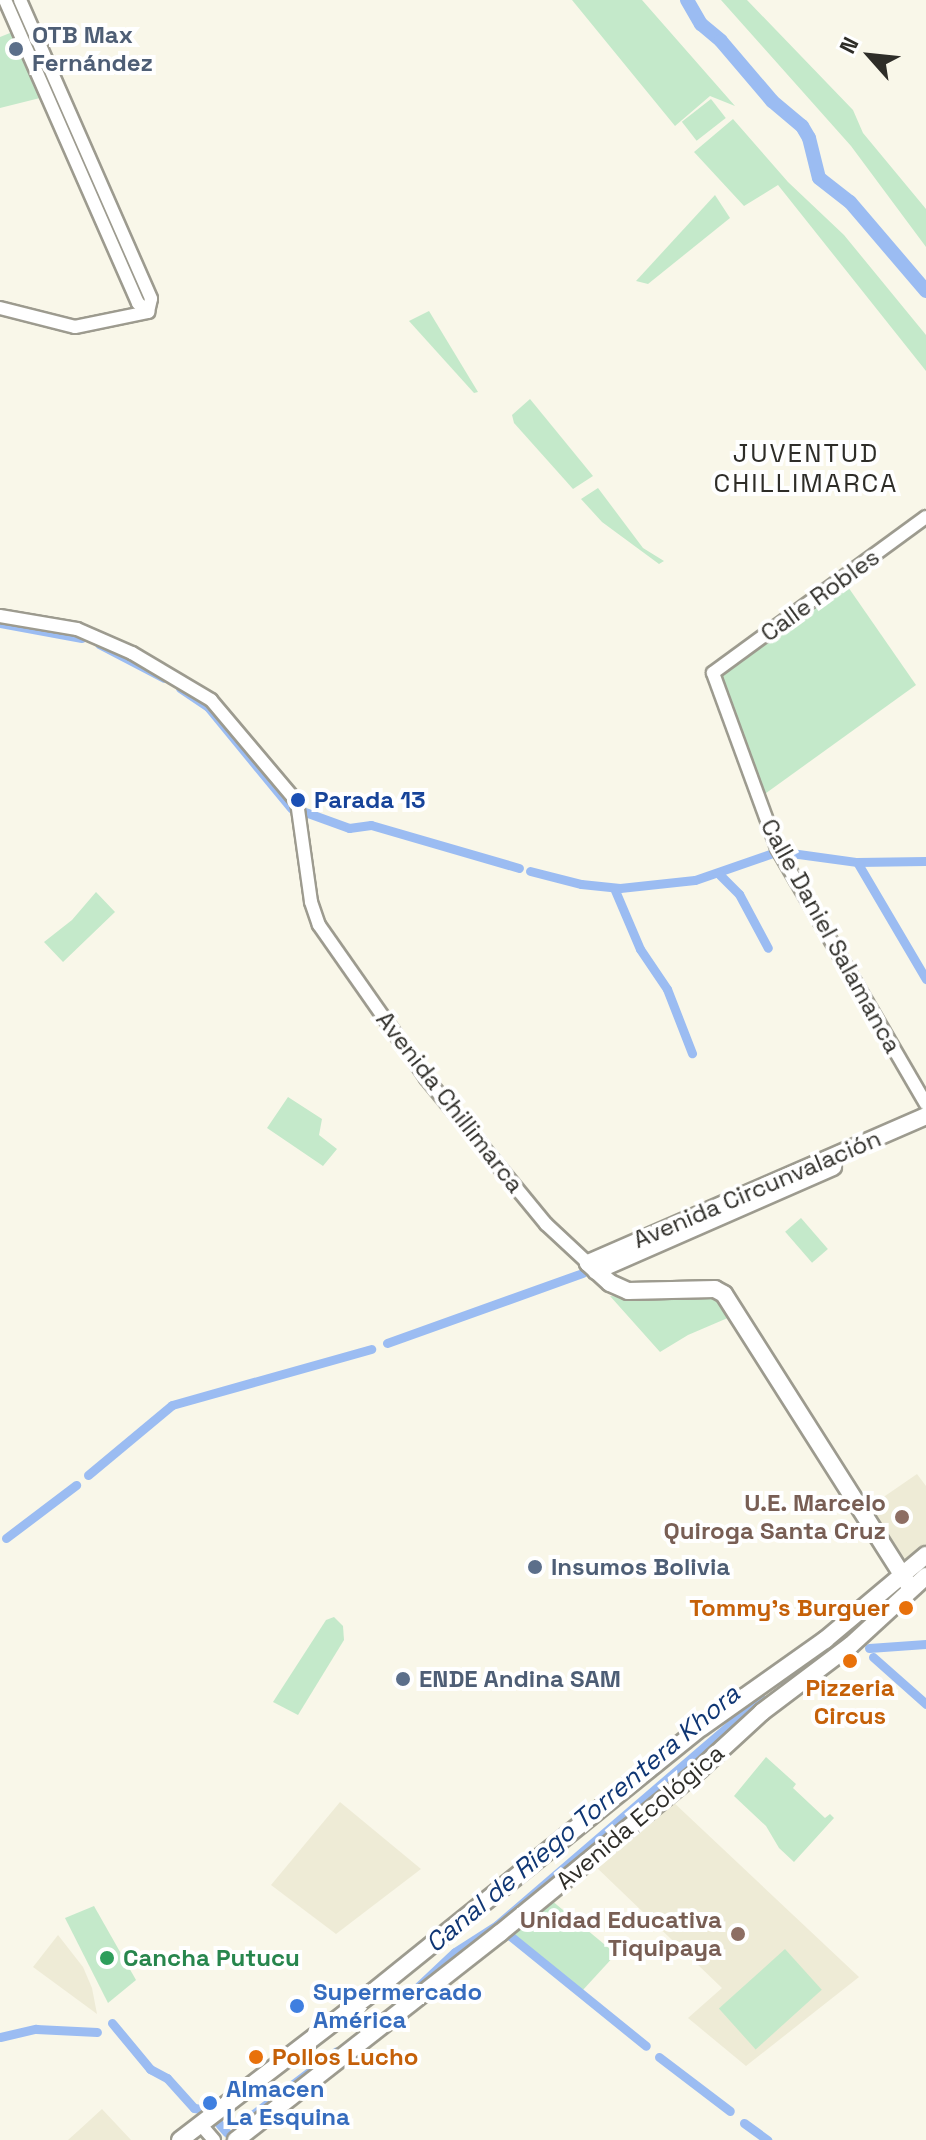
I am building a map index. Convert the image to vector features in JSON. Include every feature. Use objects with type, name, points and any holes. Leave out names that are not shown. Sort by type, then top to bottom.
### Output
[{"type":"main road","name":"Avenida Circunvalación","points":[[592,1267],[926,1116]]},
{"type":"main road","name":"Avenida Circunvalación","points":[[592,1267],[926,1126]]},
{"type":"main road","name":"Avenida Chillimarca","points":[[592,1267],[610,1283],[628,1291],[715,1289],[724,1294],[907,1582]]},
{"type":"main road","name":"Avenida Ecológica","points":[[236,2140],[500,1933],[699,1770],[762,1712],[851,1645],[907,1582],[926,1555]]},
{"type":"main road","name":"Avenida Ecológica","points":[[180,2140],[510,1883],[702,1727],[907,1582],[926,1576]]},
{"type":"street","points":[[5,0],[138,303],[148,312]]},
{"type":"street","points":[[20,0],[151,299],[148,312]]},
{"type":"street","points":[[0,308],[75,327],[148,312]]},
{"type":"street","name":"Calle Robles","points":[[713,673],[926,517]]},
{"type":"street","name":"Avenida Chillimarca","points":[[0,616],[77,629],[144,660],[211,700],[297,802],[311,902],[319,925],[426,1078],[546,1224],[592,1267]]},
{"type":"street","name":"Calle Daniel Salamanca","points":[[713,673],[777,848],[926,1104]]},
{"type":"street","points":[[201,2125],[214,2140]]},
{"type":"shaded area","points":[[917,1474],[926,1486],[926,1544],[906,1560],[869,1507]]},
{"type":"shaded area","name":"Unidad Educativa Tiquipaya","points":[[671,1800],[859,1977],[746,2066],[688,2018],[722,1988],[594,1865]]},
{"type":"shaded area","points":[[340,1802],[421,1869],[336,1934],[271,1885]]},
{"type":"shaded area","points":[[58,1935],[83,1967],[92,1988],[97,2014],[33,1967]]},
{"type":"shaded area","points":[[102,2109],[131,2140],[68,2140],[78,2131]]},
{"type":"green space","points":[[572,0],[642,0],[735,106],[710,96],[675,126]]},
{"type":"green space","points":[[721,0],[747,0],[853,110],[863,133],[926,209],[926,247],[851,146]]},
{"type":"green space","points":[[15,31],[44,97],[0,108],[0,37]]},
{"type":"green space","points":[[711,99],[726,118],[697,141],[682,122]]},
{"type":"green space","points":[[733,119],[788,182],[844,235],[926,335],[926,371],[778,185],[744,206],[694,152]]},
{"type":"green space","points":[[715,195],[730,218],[648,284],[636,281]]},
{"type":"green space","points":[[429,311],[478,392],[474,393],[409,321]]},
{"type":"green space","points":[[530,399],[593,476],[573,489],[514,423],[512,415]]},
{"type":"green space","points":[[598,488],[643,548],[664,561],[659,564],[602,522],[581,499]]},
{"type":"green space","points":[[846,584],[916,685],[762,796],[719,676]]},
{"type":"green space","points":[[96,892],[115,912],[63,962],[44,942],[72,920]]},
{"type":"green space","points":[[288,1097],[322,1119],[319,1135],[337,1149],[323,1166],[267,1128]]},
{"type":"green space","points":[[801,1218],[828,1249],[812,1263],[785,1232]]},
{"type":"green space","points":[[702,1295],[721,1300],[730,1317],[688,1335],[660,1352],[610,1296],[670,1300]]},
{"type":"green space","points":[[334,1617],[343,1626],[344,1640],[298,1715],[273,1702],[326,1620]]},
{"type":"green space","points":[[766,1757],[796,1784],[793,1788],[825,1818],[830,1814],[834,1818],[794,1862],[779,1848],[766,1826],[734,1796]]},
{"type":"green space","points":[[551,1900],[616,1954],[582,1991],[511,1934]]},
{"type":"green space","points":[[94,1906],[136,1980],[108,2003],[65,1918]]},
{"type":"green space","points":[[785,1949],[822,1990],[756,2049],[719,2009]]},
{"type":"waterway","points":[[687,0],[701,24],[721,41],[772,101],[802,126],[809,138],[819,178],[850,202],[926,291]]},
{"type":"waterway","name":"Canal de Riego Torrentera Khora","points":[[0,623],[82,638]]},
{"type":"waterway","name":"Canal de Riego Torrentera Khora","points":[[99,644],[164,678]]},
{"type":"waterway","name":"Canal de Riego Torrentera Khora","points":[[180,688],[208,707],[291,808]]},
{"type":"waterway","name":"Canal de Riego Torrentera Khora","points":[[305,812],[349,828],[371,825],[519,868]]},
{"type":"waterway","name":"Canal de Riego Torrentera Khora","points":[[530,871],[581,884],[620,888],[695,880],[773,853]]},
{"type":"waterway","name":"Canal de Riego Torrentera Khora","points":[[791,853],[857,862],[926,861]]},
{"type":"waterway","points":[[857,862],[926,979]]},
{"type":"waterway","points":[[718,873],[739,894],[768,948]]},
{"type":"waterway","points":[[614,888],[640,949],[667,989],[692,1053]]},
{"type":"waterway","name":"Canal de Riego Torrentera Khora","points":[[387,1343],[583,1273]]},
{"type":"waterway","name":"Canal de Riego Torrentera Khora","points":[[88,1475],[172,1405],[371,1349]]},
{"type":"waterway","name":"Canal de Riego Torrentera Khora","points":[[6,1538],[76,1485]]},
{"type":"waterway","name":"Canal de Riego Torrentera Khora","points":[[869,1648],[926,1644]]},
{"type":"waterway","name":"Canal de Riego Torrentera Khora","points":[[783,1682],[832,1646]]},
{"type":"waterway","name":"Canal de Riego Torrentera Khora","points":[[873,1657],[926,1704]]},
{"type":"waterway","name":"Canal de Riego Torrentera Khora","points":[[406,1998],[455,1952],[497,1925],[761,1698]]},
{"type":"waterway","name":"Canal de Riego Torrentera Khora","points":[[509,1935],[646,2046]]},
{"type":"waterway","name":"Canal de Riego Torrentera Khora","points":[[112,2023],[150,2069],[167,2078],[194,2108],[208,2110]]},
{"type":"waterway","name":"Canal de Riego Torrentera Khora","points":[[0,2037],[36,2029],[97,2032]]},
{"type":"waterway","name":"Canal de Riego Torrentera Khora","points":[[244,2121],[337,2051]]},
{"type":"waterway","name":"Canal de Riego Torrentera Khora","points":[[659,2057],[730,2111]]},
{"type":"waterway","points":[[215,2119],[227,2133]]},
{"type":"waterway","name":"Canal de Riego Torrentera Khora","points":[[744,2123],[767,2140]]},
{"type":"place","name":"OTB Max Fernández","points":[[16,49]]},
{"type":"place","name":"Parada 13","points":[[298,800]]},
{"type":"place","name":"U.E. Marcelo Quiroga Santa Cruz","points":[[902,1517]]},
{"type":"place","name":"Insumos Bolivia","points":[[535,1567]]},
{"type":"place","name":"Tommy's Burguer","points":[[906,1608]]},
{"type":"place","name":"Pizzeria Circus","points":[[850,1661]]},
{"type":"place","name":"ENDE Andina SAM","points":[[403,1679]]},
{"type":"place","name":"Unidad Educativa Tiquipaya","points":[[738,1934]]},
{"type":"place","name":"Cancha Putucu","points":[[107,1958]]},
{"type":"place","name":"Supermercado América","points":[[297,2006]]},
{"type":"place","name":"Pollos Lucho","points":[[256,2057]]},
{"type":"place","name":"Almacen La Esquina","points":[[210,2103]]},
{"type":"district","name":"JUVENTUD CHILLIMARCA","points":[[806,469]]}]
